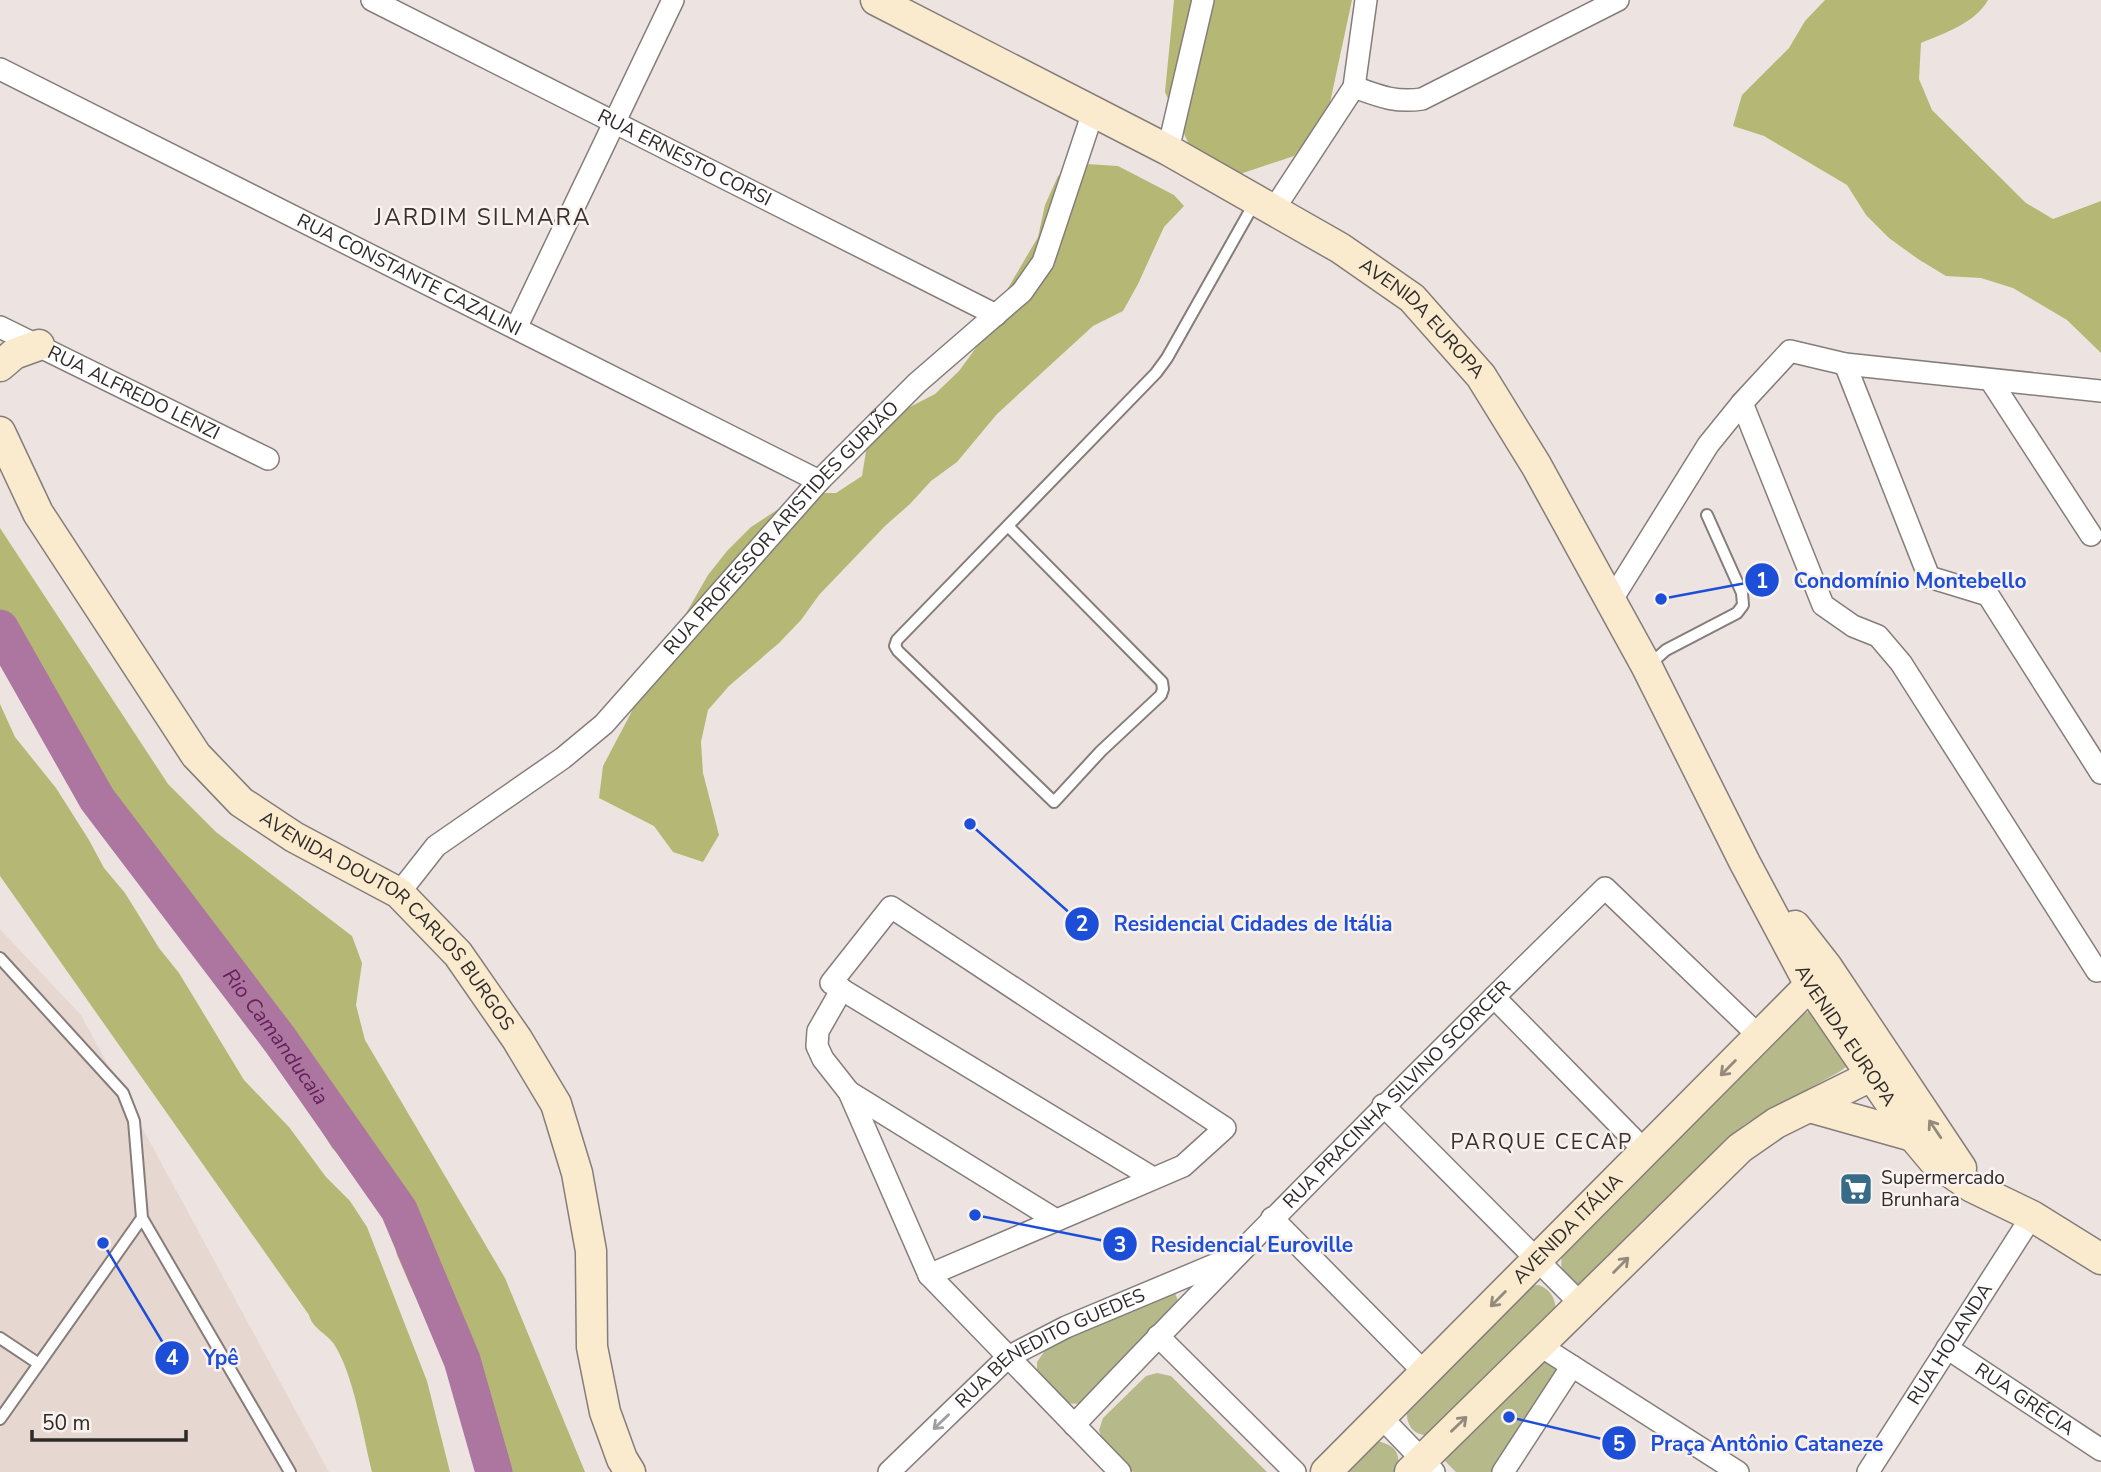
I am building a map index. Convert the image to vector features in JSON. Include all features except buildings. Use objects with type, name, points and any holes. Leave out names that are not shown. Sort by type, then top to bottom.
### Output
[{"type":"street","name":"RUA ERNESTO CORSI","points":[[372,0],[996,315]]},
{"type":"street","points":[[516,328],[673,0]]},
{"type":"street","name":"AVENIDA EUROPA","points":[[876,0],[1168,150],[1340,248],[1412,298],[1481,376],[1536,465],[1647,667],[1745,863],[1810,985],[1878,1064],[1972,1187]]},
{"type":"street","points":[[1168,150],[1203,0]]},
{"type":"street","points":[[1265,204],[1354,87],[1366,0]]},
{"type":"street","points":[[1354,87],[1391,100],[1422,99],[1618,0]]},
{"type":"street","name":"RUA CONSTANTE CAZALINI","points":[[0,69],[819,481]]},
{"type":"street","name":"RUA PROFESSOR ARISTIDES GURJÃO","points":[[399,893],[436,846],[564,758],[604,724],[819,481],[917,383],[1022,292],[1043,262],[1093,112]]},
{"type":"street","name":"RUA ALFREDO LENZI","points":[[0,327],[268,459]]},
{"type":"street","points":[[0,366],[14,354],[39,345]]},
{"type":"street","points":[[1611,601],[1708,445],[1790,351],[1845,364],[2101,391]]},
{"type":"street","points":[[1845,364],[1929,577],[1988,595],[2101,773]]},
{"type":"street","points":[[1992,381],[2091,535]]},
{"type":"street","points":[[1742,403],[1823,606],[1853,626],[1878,636],[1901,663],[2097,971]]},
{"type":"street","name":"AVENIDA DOUTOR CARLOS BURGOS","points":[[0,432],[38,513],[196,755],[251,809],[294,838],[399,893],[458,954],[517,1039],[556,1104],[578,1173],[591,1251],[592,1347],[605,1412],[622,1459],[630,1472]]},
{"type":"street","name":"AVENIDA EUROPA","points":[[1745,863],[1827,967],[1856,1011],[1913,1136],[1934,1161],[1972,1187],[2032,1216],[2101,1259]]},
{"type":"street","name":"RUA PRACINHA SILVINO SCORCER","points":[[1074,1424],[1383,1105],[1605,888],[1759,1036]]},
{"type":"street","points":[[929,1275],[1183,1166],[1225,1128],[891,907],[831,983],[1153,1178]]},
{"type":"street","points":[[1810,985],[1825,985],[1856,1011]]},
{"type":"street","name":"AVENIDA ITÁLIA","points":[[1326,1472],[1810,985]]},
{"type":"street","points":[[842,989],[818,1031],[817,1046],[823,1059],[849,1092],[929,1275],[1074,1424],[1112,1469]]},
{"type":"street","points":[[1494,997],[1646,1151]]},
{"type":"street","points":[[1381,1417],[1422,1468],[1539,1345],[1740,1148],[1776,1123],[1810,1107],[1878,1064]]},
{"type":"street","points":[[849,1092],[1056,1220]]},
{"type":"street","points":[[1383,1105],[1581,1304]]},
{"type":"street","points":[[1810,1107],[1913,1136]]},
{"type":"street","name":"RUA HOLANDA","points":[[1868,1472],[2032,1216]]},
{"type":"street","points":[[1272,1218],[1425,1373]]},
{"type":"street","name":"RUA BENEDITO GUEDES","points":[[889,1472],[1008,1357],[1066,1327],[1234,1256]]},
{"type":"street","points":[[1158,1336],[1295,1472]]},
{"type":"street","points":[[1539,1345],[1738,1472]]},
{"type":"street","name":"RUA GRÉCIA","points":[[1947,1348],[2101,1450]]},
{"type":"street","points":[[1503,1472],[1572,1366]]},
{"type":"lane","points":[[1008,526],[1162,682],[1161,695],[1101,751],[1054,802],[898,651],[895,646],[897,640],[1156,373],[1265,204]]},
{"type":"lane","points":[[1647,667],[1666,650],[1737,613],[1743,605],[1742,593],[1707,515]]},
{"type":"lane","points":[[0,958],[123,1093],[134,1121],[142,1218],[290,1472]]},
{"type":"lane","points":[[0,1419],[142,1218]]},
{"type":"lane","points":[[0,1338],[39,1364]]},
{"type":"shaded area","points":[[0,929],[81,1015],[329,1472],[0,1472]]},
{"type":"green space","points":[[1174,0],[1352,0],[1328,112],[1294,156],[1240,174],[1191,149],[1165,92]]},
{"type":"green space","points":[[1825,0],[1988,0],[1967,21],[1921,43],[1919,79],[1932,110],[2026,203],[2053,219],[2101,201],[2101,353],[2067,320],[2013,288],[1981,278],[1946,276],[1918,259],[1889,238],[1866,215],[1847,185],[1764,136],[1733,126],[1742,95],[1789,48],[1805,21]]},
{"type":"green space","points":[[1087,164],[1118,166],[1174,195],[1184,206],[1164,227],[1123,311],[1093,326],[997,414],[957,462],[931,481],[885,526],[819,595],[801,620],[779,643],[729,686],[708,710],[701,742],[703,773],[719,835],[703,862],[673,852],[654,826],[599,798],[603,766],[632,711],[642,681],[677,629],[708,575],[751,527],[803,493],[836,493],[862,476],[867,445],[906,409],[935,394],[959,371],[978,345],[991,317],[1038,237],[1045,205],[1058,176]]},
{"type":"green space","points":[[0,528],[168,784],[216,832],[352,936],[362,963],[356,1005],[365,1040],[505,1278],[585,1472],[489,1472],[461,1368],[446,1338],[424,1314],[397,1255],[389,1224],[374,1195],[355,1170],[332,1148],[315,1120],[302,1090],[268,1038],[241,980],[222,954],[175,911],[154,886],[120,834],[78,784],[46,729],[28,668],[0,619]]},
{"type":"green space","points":[[0,704],[15,737],[56,788],[104,868],[125,893],[159,948],[179,973],[244,1080],[289,1127],[326,1177],[350,1201],[367,1227],[427,1381],[450,1472],[372,1472],[347,1372],[334,1344],[313,1324],[0,876]]},
{"type":"green space","points":[[1818,1009],[1849,1065],[1745,1124],[1598,1278],[1584,1284],[1571,1284],[1562,1268],[1563,1250],[1799,1015]]},
{"type":"green space","points":[[1539,1285],[1552,1295],[1556,1312],[1431,1435],[1414,1431],[1408,1422],[1407,1405],[1527,1286]]},
{"type":"green space","points":[[1163,1292],[1175,1293],[1179,1303],[1086,1402],[1077,1404],[1063,1401],[1037,1375],[1037,1362],[1046,1349]]},
{"type":"green space","points":[[1546,1361],[1560,1374],[1493,1472],[1456,1472],[1444,1460]]},
{"type":"green space","points":[[1157,1373],[1171,1376],[1267,1472],[1133,1472],[1103,1442],[1099,1430],[1103,1418],[1146,1376]]},
{"type":"green space","points":[[1376,1441],[1388,1444],[1395,1450],[1398,1460],[1396,1472],[1339,1472]]},
{"type":"waterway","name":"Rio Camanducaia","points":[[0,628],[97,799],[280,1040],[399,1210],[462,1360],[494,1472]]},
{"type":"place","name":"Condomínio Montebello","points":[[1661,599]]},
{"type":"place","name":"Residencial Cidades de Itália","points":[[970,824]]},
{"type":"place","name":"Supermercado Brunhara","points":[[1856,1189]]},
{"type":"place","name":"Residencial Euroville","points":[[975,1215]]},
{"type":"place","name":"Ypê","points":[[103,1243]]},
{"type":"place","name":"Praça Antônio Cataneze","points":[[1509,1417]]},
{"type":"district","name":"JARDIM SILMARA","points":[[483,217]]},
{"type":"district","name":"PARQUE CECAP","points":[[1542,1142]]}]
